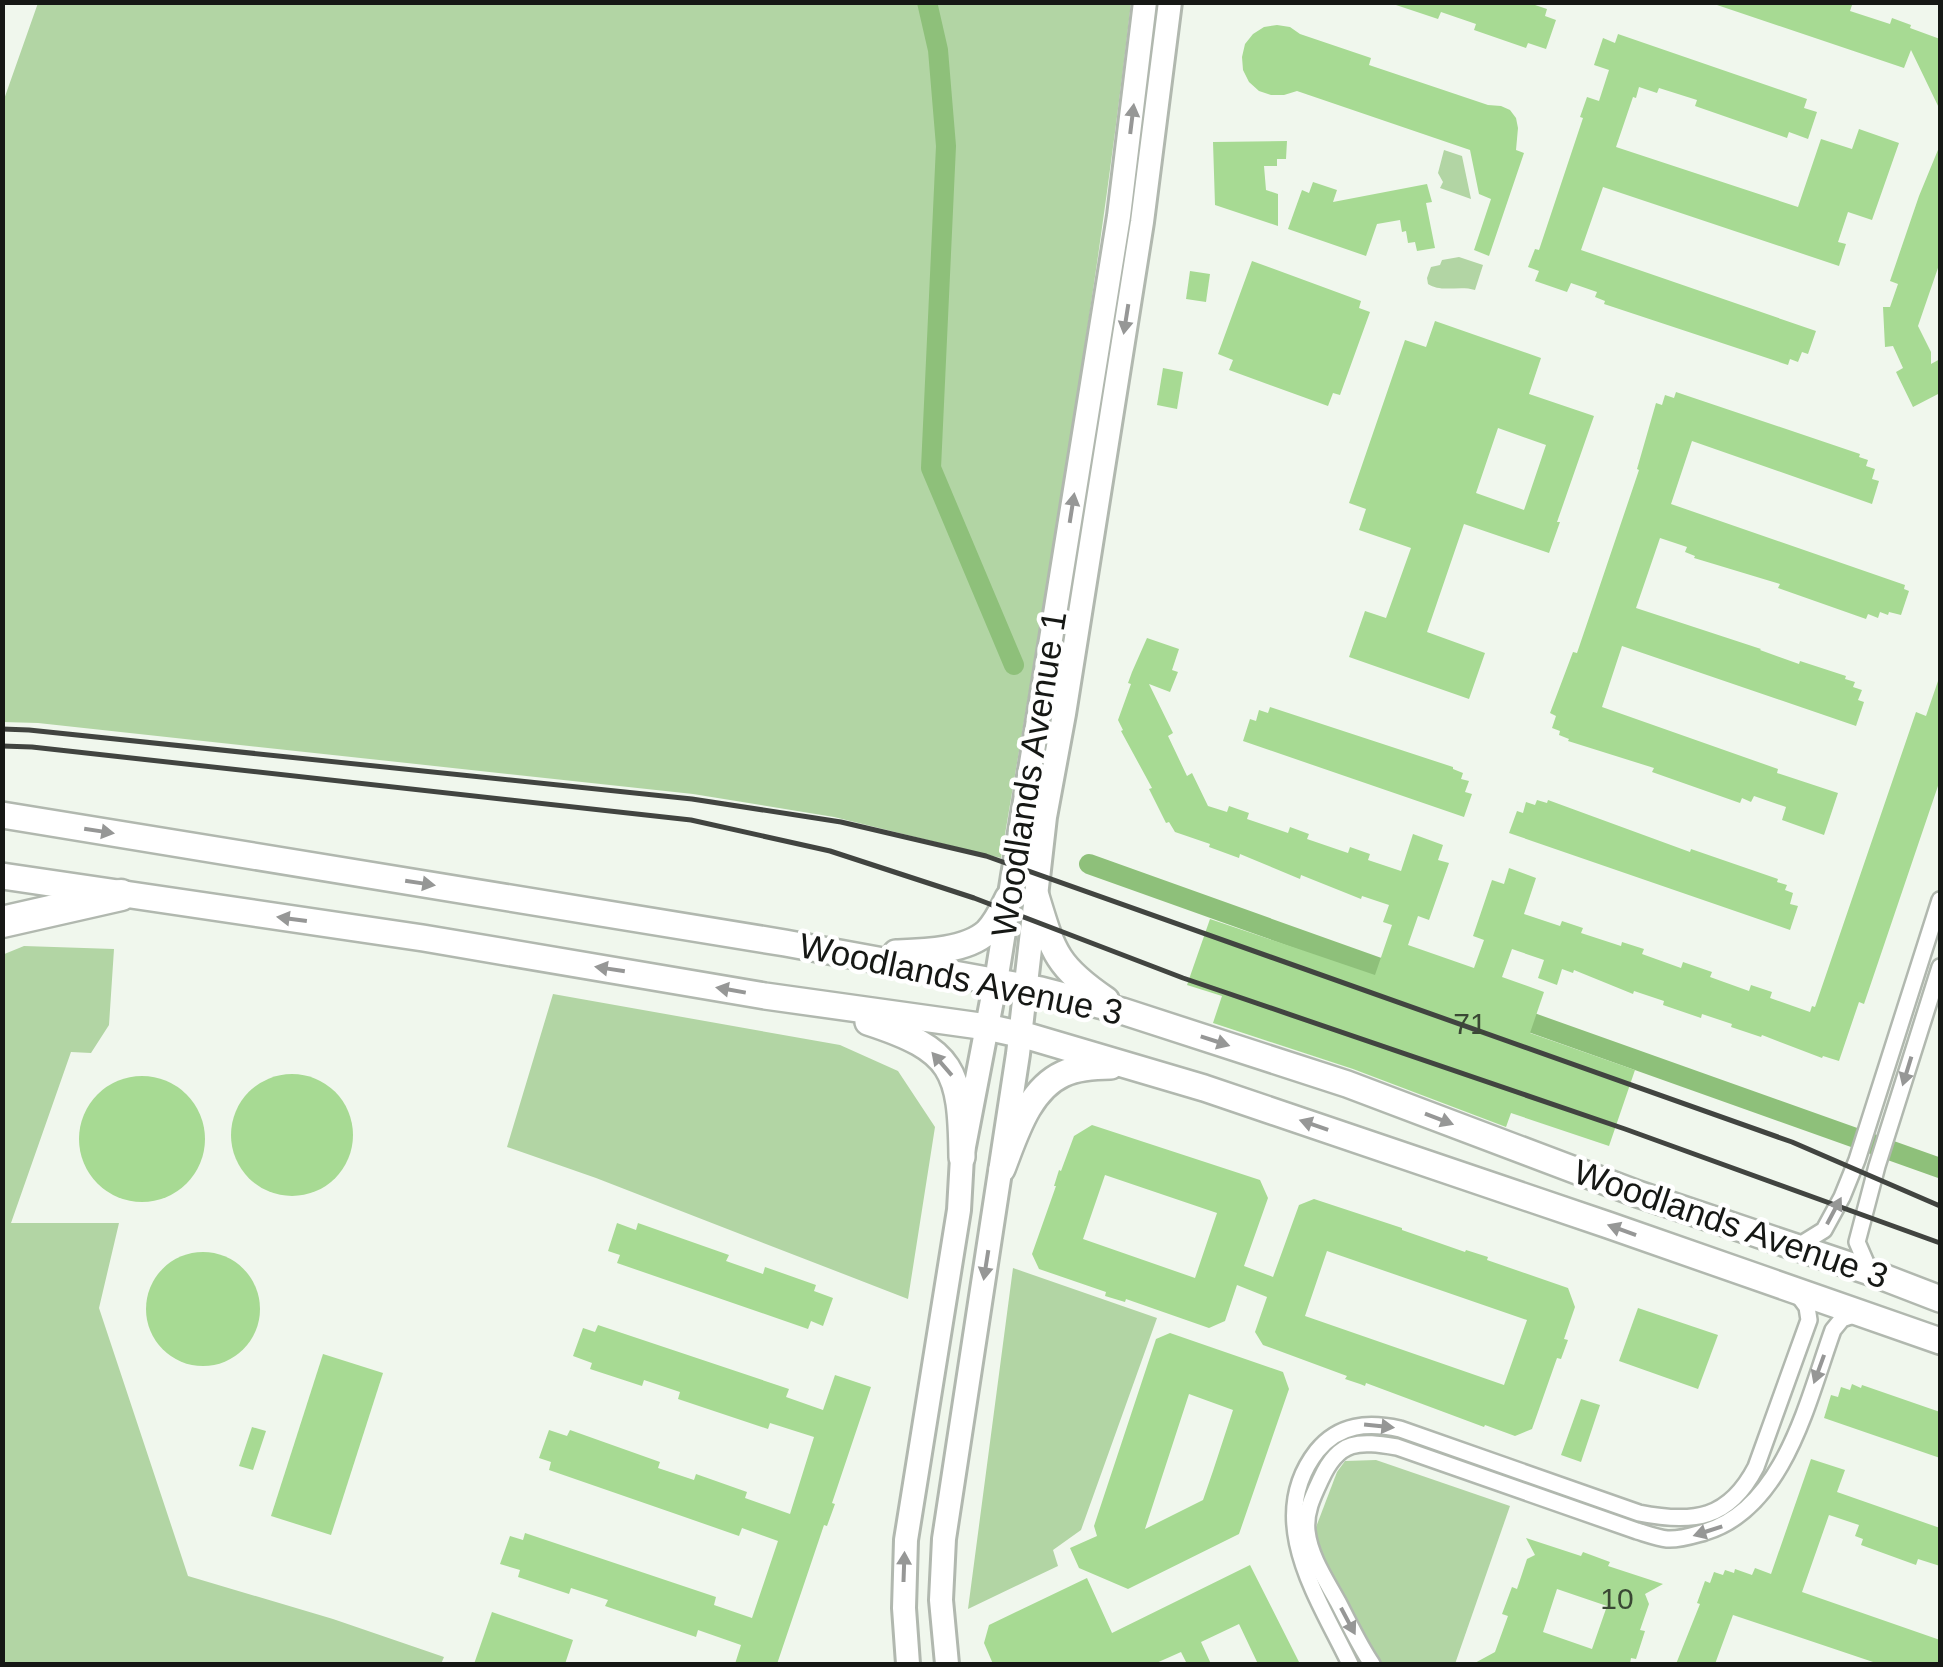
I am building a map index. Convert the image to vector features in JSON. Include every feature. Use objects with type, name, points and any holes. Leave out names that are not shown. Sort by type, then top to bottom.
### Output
[{"type":"highway","points":[[2,922],[121,895]]},
{"type":"main road","name":"Woodlands Avenue 1","points":[[908,1664],[904,1608],[906,1540],[959,1210],[962,1156],[996,980],[1119,216],[1145,2]]},
{"type":"main road","name":"Woodlands Avenue 1","points":[[946,1664],[941,1600],[944,1539],[1002,1168],[1045,817],[1142,222],[1170,2]]},
{"type":"main road","name":"Woodlands Avenue 3","points":[[2,815],[680,925],[1026,986],[1122,1011],[1348,1084],[1638,1194],[1940,1299]]},
{"type":"main road","name":"Woodlands Avenue 3","points":[[2,876],[423,938],[1020,1034],[1219,1093],[1940,1341]]},
{"type":"main road","points":[[1036,896],[1048,941],[1061,962],[1080,982],[1122,1011]]},
{"type":"main road","points":[[831,951],[903,953],[974,941],[996,922],[1008,898]]},
{"type":"main road","points":[[796,1000],[893,1030],[939,1058],[953,1074],[957,1089],[962,1156]]},
{"type":"main road","points":[[1002,1168],[1029,1108],[1052,1080],[1077,1069],[1126,1065]]},
{"type":"street","points":[[1795,1248],[1824,1230],[1858,1160],[1940,900]]},
{"type":"street","points":[[1870,1272],[1857,1242],[1940,967]]},
{"type":"street","points":[[1350,1664],[1300,1560],[1294,1527],[1294,1498],[1300,1480],[1329,1438],[1360,1424],[1380,1425],[1639,1513],[1683,1519],[1722,1508],[1746,1487],[1756,1467],[1809,1320],[1807,1307],[1796,1292]]},
{"type":"street","points":[[1372,1664],[1313,1555],[1307,1531],[1310,1504],[1325,1469],[1346,1446],[1367,1442],[1398,1447],[1637,1531],[1668,1539],[1692,1536],[1721,1527],[1742,1514],[1774,1480],[1833,1330],[1842,1318],[1858,1313]]},
{"type":"green space","points":[[38,3],[1131,3],[1088,324],[1001,858],[834,817],[693,794],[3,722],[2,105]]},
{"type":"green space","points":[[1444,150],[1462,156],[1471,199],[1440,188],[1443,182],[1438,173]]},
{"type":"green space","points":[[1459,257],[1483,265],[1475,290],[1428,284],[1431,267]]},
{"type":"green space","points":[[24,946],[114,949],[109,1025],[91,1053],[71,1052],[11,1223],[119,1223],[99,1308],[188,1576],[444,1657],[441,1664],[3,1664],[2,955]]},
{"type":"green space","points":[[553,994],[840,1045],[898,1071],[935,1127],[908,1299],[507,1147]]},
{"type":"green space","points":[[1013,1268],[1157,1318],[1081,1530],[1053,1550],[1058,1566],[968,1609]]},
{"type":"green space","points":[[1376,1460],[1510,1506],[1455,1664],[1377,1664],[1313,1535],[1345,1461]]},
{"type":"building","points":[[1526,2],[1547,9],[1545,16],[1556,20],[1546,49],[1528,43],[1526,48],[1474,30],[1476,24],[1441,12],[1438,19],[1396,5]]},
{"type":"building","points":[[1717,2],[1853,2],[1850,11],[1890,24],[1892,18],[1940,39],[1940,110],[1911,50],[1904,68]]},
{"type":"building","points":[[1277,25],[1371,58],[1369,65],[1510,110],[1518,128],[1516,150],[1524,153],[1489,256],[1474,250],[1491,199],[1479,194],[1470,150],[1297,91],[1271,95],[1249,82],[1243,70],[1245,44],[1264,27]]},
{"type":"building","points":[[1618,34],[1807,99],[1804,108],[1817,112],[1808,139],[1789,132],[1787,138],[1695,106],[1697,100],[1659,88],[1657,93],[1639,87],[1616,147],[1798,207],[1821,139],[1852,149],[1859,129],[1899,143],[1872,220],[1848,212],[1838,242],[1846,244],[1839,266],[1603,187],[1581,250],[1816,331],[1808,354],[1802,352],[1798,362],[1790,359],[1788,365],[1604,304],[1595,297],[1597,292],[1571,283],[1567,292],[1535,281],[1539,271],[1528,267],[1535,249],[1539,250],[1587,97],[1599,101],[1609,70],[1594,65],[1603,38],[1615,43]]},
{"type":"building","points":[[1287,141],[1286,159],[1277,159],[1277,166],[1264,166],[1266,190],[1278,194],[1278,226],[1215,205],[1213,142]]},
{"type":"building","points":[[1940,145],[1940,262],[1918,326],[1931,352],[1931,364],[1940,359],[1940,393],[1913,407],[1896,372],[1903,368],[1893,346],[1885,347],[1883,307],[1890,307],[1898,284],[1890,281]]},
{"type":"building","points":[[1313,182],[1337,190],[1333,202],[1427,184],[1432,202],[1426,203],[1435,248],[1417,251],[1415,242],[1408,243],[1400,220],[1377,224],[1366,256],[1288,229],[1302,190],[1309,193]]},
{"type":"building","points":[[1252,261],[1361,301],[1359,308],[1370,312],[1340,395],[1333,393],[1328,406],[1229,370],[1233,360],[1218,354]]},
{"type":"building","points":[[1190,271],[1210,274],[1206,302],[1186,299]]},
{"type":"building","points":[[1435,321],[1541,358],[1529,394],[1594,416],[1549,553],[1464,524],[1427,632],[1485,653],[1469,699],[1349,657],[1365,611],[1386,618],[1411,548],[1359,530],[1366,509],[1349,503],[1405,340],[1426,347]],"holes":[[[1498,428],[1546,445],[1524,510],[1476,493]]]},
{"type":"building","points":[[1163,368],[1183,372],[1177,409],[1157,405]]},
{"type":"building","points":[[1676,392],[1860,454],[1868,460],[1866,466],[1875,469],[1872,479],[1879,481],[1872,504],[1692,441],[1671,504],[1905,585],[1904,589],[1909,591],[1901,615],[1880,612],[1878,618],[1868,614],[1866,619],[1778,588],[1780,584],[1694,558],[1685,552],[1687,547],[1660,538],[1636,608],[1799,664],[1800,661],[1846,676],[1845,679],[1855,682],[1853,687],[1862,690],[1858,700],[1864,702],[1856,726],[1622,646],[1602,707],[1838,793],[1824,835],[1782,820],[1786,807],[1754,796],[1751,802],[1742,798],[1740,803],[1652,772],[1654,768],[1568,741],[1552,728],[1556,716],[1550,713],[1573,652],[1577,653],[1639,470],[1656,403],[1662,405],[1665,395],[1674,398]]},
{"type":"building","points":[[1147,638],[1179,649],[1172,670],[1178,672],[1170,692],[1149,684],[1173,733],[1168,736],[1187,776],[1192,773],[1208,806],[1227,812],[1229,806],[1249,813],[1247,819],[1288,833],[1290,827],[1309,834],[1307,839],[1348,853],[1350,847],[1370,854],[1368,860],[1401,871],[1413,834],[1443,845],[1438,860],[1449,863],[1429,920],[1418,916],[1408,945],[1474,968],[1484,940],[1473,936],[1492,880],[1504,884],[1509,868],[1536,878],[1524,914],[1560,926],[1562,921],[1583,928],[1581,933],[1644,949],[1642,954],[1681,968],[1683,962],[1749,991],[1751,985],[1772,992],[1770,998],[1810,1012],[1815,1007],[1916,712],[1926,716],[1940,681],[1940,780],[1864,1004],[1859,1002],[1839,1061],[1702,1014],[1701,1018],[1663,1005],[1664,1001],[1634,991],[1633,994],[1574,970],[1573,973],[1562,969],[1557,985],[1538,978],[1544,960],[1512,949],[1502,977],[1544,992],[1530,1033],[1635,1070],[1609,1146],[1511,1113],[1506,1127],[1353,1069],[1213,1023],[1222,996],[1187,985],[1210,919],[1375,975],[1392,925],[1383,922],[1389,905],[1209,847],[1210,844],[1175,832],[1166,823],[1118,720]]},
{"type":"building","points":[[1270,707],[1453,767],[1463,773],[1461,779],[1469,781],[1465,792],[1472,794],[1464,817],[1243,741],[1250,719],[1256,721],[1259,710],[1268,713]]},
{"type":"building","points":[[1537,800],[1548,800],[1690,852],[1691,849],[1778,879],[1777,882],[1787,885],[1785,890],[1793,893],[1790,904],[1798,906],[1790,930],[1509,833],[1517,811],[1523,813],[1526,802],[1535,805]]},
{"type":"building","points":[[292,1074],[315,1079],[335,1092],[348,1112],[353,1135],[348,1158],[335,1178],[315,1191],[292,1196],[269,1191],[249,1178],[236,1158],[231,1135],[236,1112],[249,1092],[269,1079]]},
{"type":"building","points":[[142,1076],[166,1081],[186,1095],[200,1115],[205,1139],[200,1163],[186,1183],[166,1197],[142,1202],[118,1197],[98,1183],[84,1163],[79,1139],[84,1115],[98,1095],[118,1081]]},
{"type":"building","points":[[1092,1125],[1260,1180],[1268,1198],[1244,1266],[1273,1277],[1299,1205],[1314,1199],[1568,1288],[1575,1307],[1564,1339],[1568,1340],[1561,1359],[1557,1358],[1532,1429],[1515,1436],[1484,1427],[1366,1383],[1365,1386],[1345,1379],[1347,1376],[1263,1345],[1255,1332],[1267,1297],[1237,1285],[1225,1321],[1209,1328],[1126,1299],[1125,1302],[1105,1296],[1106,1292],[1039,1269],[1032,1254],[1074,1136]],"holes":[[[1105,1175],[1217,1213],[1195,1278],[1083,1239]],[[1327,1251],[1527,1320],[1504,1385],[1305,1316]]]},
{"type":"building","points":[[617,1223],[636,1230],[638,1223],[729,1255],[726,1261],[763,1274],[765,1267],[816,1285],[814,1291],[833,1298],[823,1326],[811,1321],[808,1329],[617,1263],[620,1255],[608,1251]]},
{"type":"building","points":[[203,1252],[235,1261],[251,1277],[260,1309],[251,1341],[235,1357],[203,1366],[171,1357],[155,1341],[146,1309],[155,1277],[171,1261]]},
{"type":"building","points":[[1638,1308],[1718,1335],[1698,1389],[1619,1361]]},
{"type":"building","points":[[598,1325],[789,1389],[786,1397],[823,1410],[835,1375],[871,1387],[832,1503],[835,1504],[827,1526],[824,1525],[777,1664],[735,1664],[741,1645],[698,1630],[696,1637],[605,1606],[608,1600],[571,1588],[569,1594],[518,1577],[520,1570],[500,1564],[510,1536],[523,1540],[525,1533],[716,1597],[714,1605],[752,1618],[778,1541],[742,1528],[739,1536],[549,1470],[551,1462],[539,1458],[549,1430],[567,1436],[570,1430],[660,1462],[658,1468],[694,1480],[696,1474],[747,1492],[745,1498],[790,1514],[814,1437],[770,1423],[768,1429],[678,1399],[680,1392],[644,1380],[642,1386],[590,1369],[592,1363],[573,1356],[583,1328],[595,1332]]},
{"type":"building","points":[[1170,1333],[1283,1372],[1289,1389],[1239,1534],[1128,1589],[1079,1568],[1070,1548],[1097,1536],[1094,1526],[1156,1339]],"holes":[[[1189,1394],[1233,1410],[1203,1500],[1145,1529]]]},
{"type":"building","points":[[323,1354],[383,1373],[331,1535],[271,1516]]},
{"type":"building","points":[[1852,1384],[1940,1412],[1940,1458],[1824,1418],[1831,1395],[1838,1397],[1841,1387],[1850,1390]]},
{"type":"building","points":[[1581,1399],[1600,1405],[1581,1462],[1561,1455]]},
{"type":"building","points":[[252,1427],[266,1431],[253,1470],[239,1466]]},
{"type":"building","points":[[1811,1459],[1845,1470],[1837,1492],[1940,1528],[1940,1566],[1918,1559],[1916,1565],[1861,1545],[1863,1539],[1855,1536],[1859,1525],[1829,1515],[1802,1592],[1940,1640],[1940,1664],[1879,1664],[1733,1615],[1715,1664],[1676,1664],[1705,1581],[1710,1583],[1714,1572],[1723,1575],[1725,1570],[1734,1573],[1735,1569],[1752,1575],[1755,1568],[1771,1574]]},
{"type":"building","points":[[1526,1538],[1581,1556],[1583,1552],[1610,1562],[1608,1566],[1663,1584],[1645,1594],[1649,1604],[1636,1659],[1631,1658],[1630,1664],[1473,1664],[1495,1652],[1508,1616],[1502,1614],[1512,1587],[1517,1589],[1527,1559],[1535,1555]],"holes":[[[1557,1589],[1607,1606],[1592,1649],[1543,1632]]]},
{"type":"building","points":[[1250,1565],[1300,1664],[1258,1664],[1239,1624],[1201,1642],[1211,1664],[1187,1664],[1181,1652],[1154,1664],[993,1664],[984,1643],[989,1625],[1087,1578],[1112,1633]]},
{"type":"building","points":[[492,1612],[573,1640],[565,1664],[474,1664]]},
{"type":"waterway","points":[[927,2],[938,50],[946,146],[931,468],[1014,665]]},
{"type":"waterway","points":[[1089,864],[1402,976]]},
{"type":"waterway","points":[[1510,1015],[1940,1168]]},
{"type":"railway","points":[[2,729],[692,799],[841,822],[986,856],[1792,1142],[1940,1206]]},
{"type":"railway","points":[[2,746],[691,820],[830,851],[974,898],[1183,978],[1625,1129],[1940,1243]]}]
